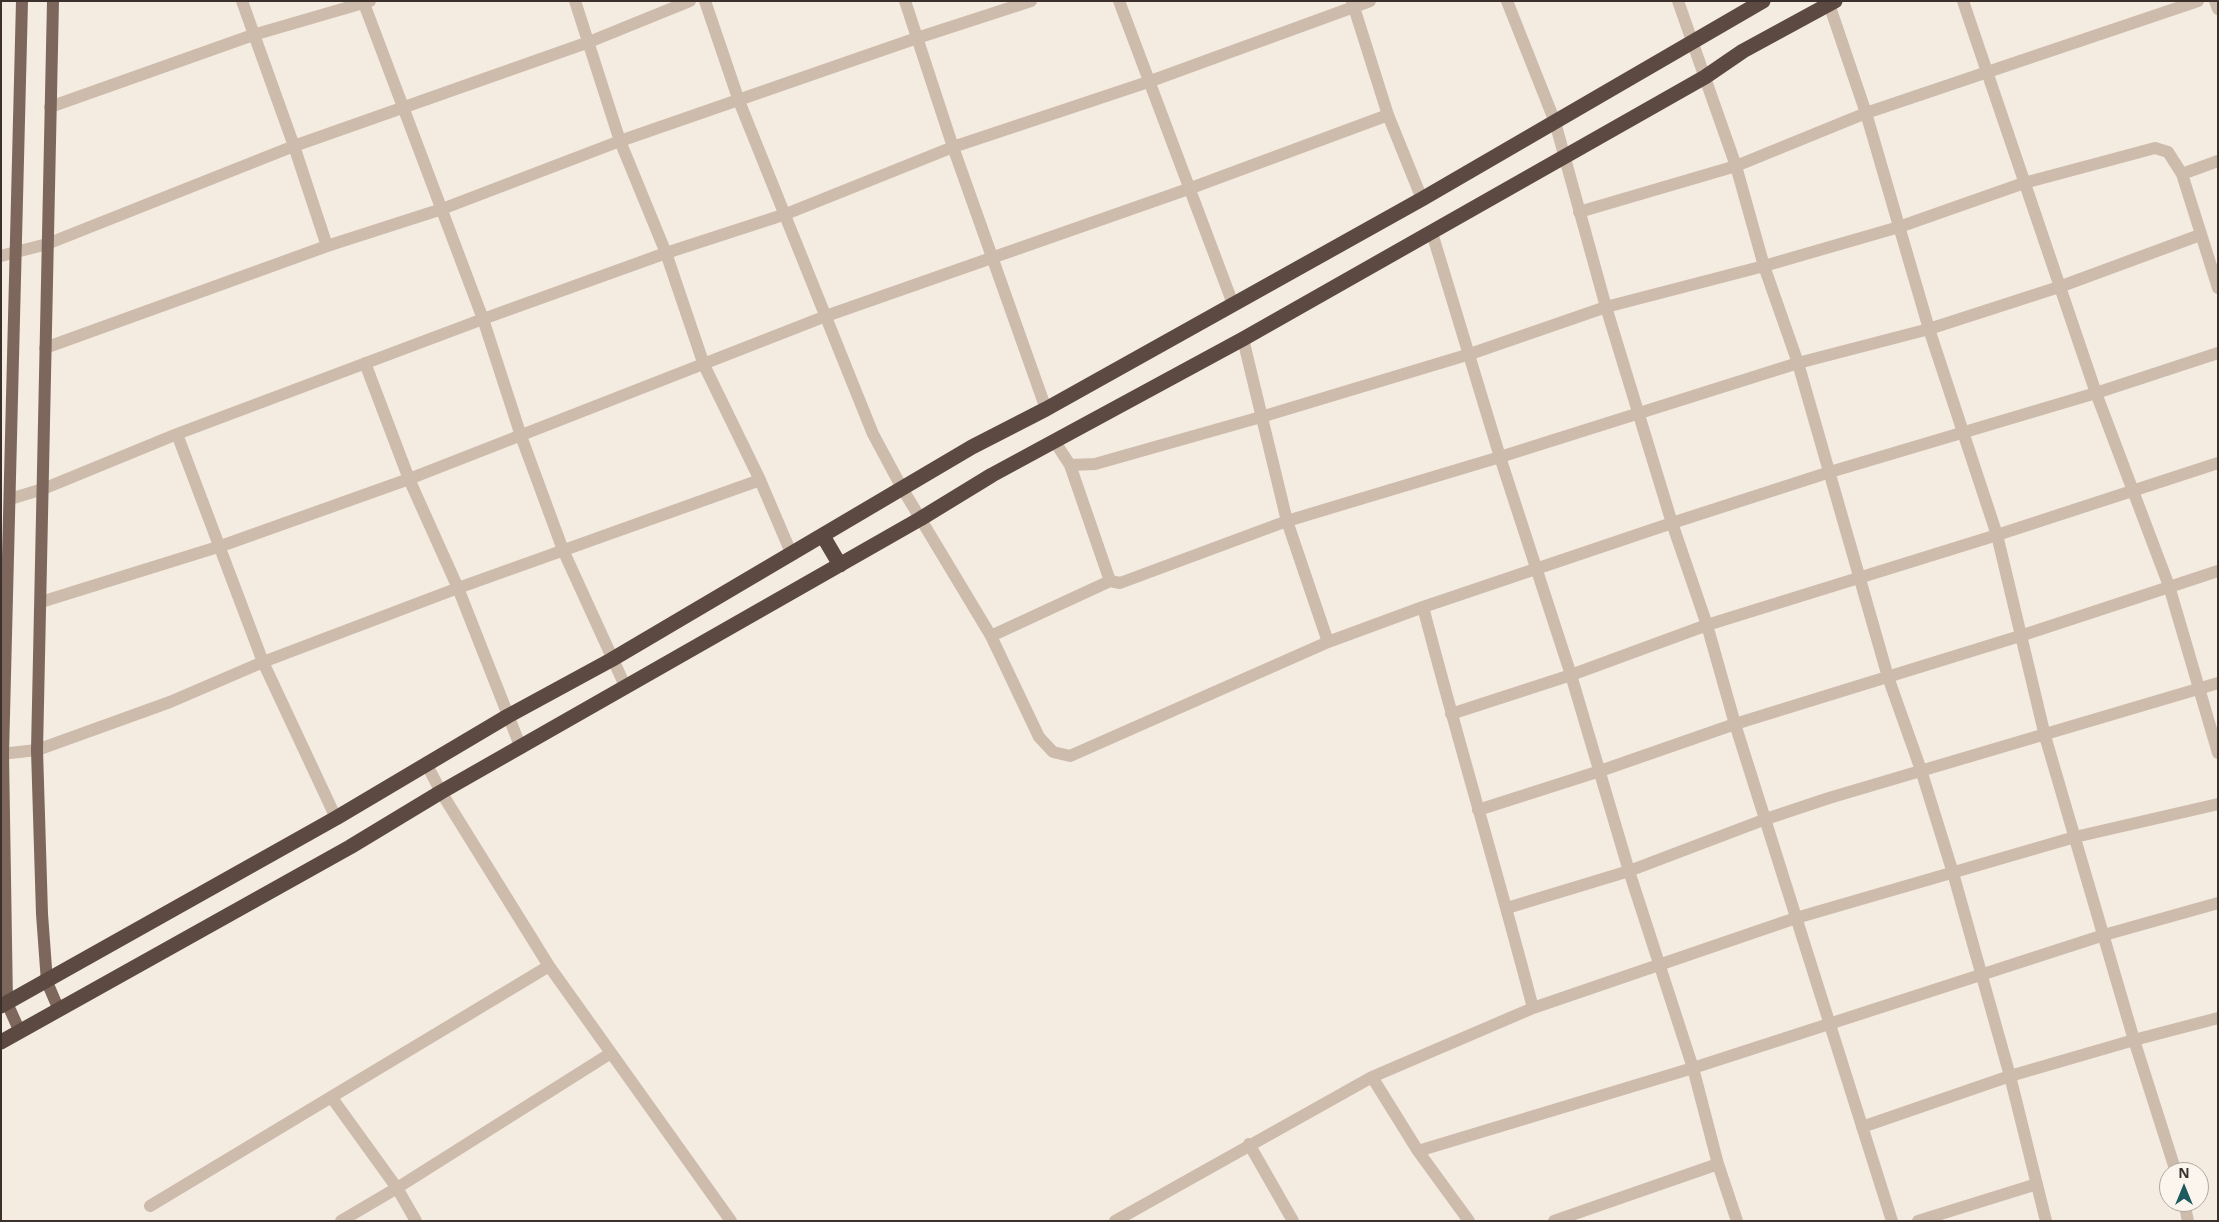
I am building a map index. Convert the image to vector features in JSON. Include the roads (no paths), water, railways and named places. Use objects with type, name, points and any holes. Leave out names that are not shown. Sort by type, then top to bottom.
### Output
[{"type":"highway","points":[[4,1004],[336,818],[508,716],[611,660],[792,555],[972,447],[1046,409],[1422,200],[1763,1]]},
{"type":"highway","points":[[1,1042],[350,847],[441,792],[920,519],[992,475],[1243,339],[1432,233],[1705,77],[1743,51],[1831,2]]},
{"type":"highway","points":[[823,536],[840,565]]},
{"type":"main road","points":[[20,1032],[4,1004],[2,754],[22,1]]},
{"type":"main road","points":[[53,1],[37,750],[46,982],[59,1010]]},
{"type":"street","points":[[242,1],[294,146],[327,246]]},
{"type":"street","points":[[575,1],[620,141],[666,253],[704,365],[760,480],[792,555]]},
{"type":"street","points":[[1,256],[47,244],[294,146],[402,106],[589,42],[690,1]]},
{"type":"street","points":[[705,1],[739,101],[873,434],[920,519],[991,636],[1039,737],[1053,752],[1070,756],[1328,642],[1423,607],[1830,472],[2096,393],[2218,353]]},
{"type":"street","points":[[905,1],[953,147],[1046,409]]},
{"type":"street","points":[[45,348],[327,246],[442,209],[620,141],[1031,1]]},
{"type":"street","points":[[1119,1],[1148,82],[1191,188],[1233,304]]},
{"type":"street","points":[[10,499],[43,489],[177,434],[483,319],[666,253],[786,214],[953,147],[1148,82],[1353,4],[1370,1]]},
{"type":"street","points":[[1507,1],[1555,122],[1606,307],[1672,523],[1707,625],[1735,724],[1892,1221]]},
{"type":"street","points":[[1678,1],[1736,166],[1764,266],[1798,363],[1888,677],[1921,770],[1954,873],[2010,1076],[2046,1221]]},
{"type":"street","points":[[1963,1],[2096,393],[2170,586],[2218,753]]},
{"type":"street","points":[[1579,212],[1736,166],[1866,113],[2198,1]]},
{"type":"street","points":[[2215,1],[2218,9]]},
{"type":"street","points":[[50,107],[253,35],[366,2],[402,106],[483,319],[521,436],[563,550],[611,660],[626,688]]},
{"type":"street","points":[[1831,2],[1866,113],[1929,329],[1997,535],[2045,736],[2134,1040],[2173,1162]]},
{"type":"street","points":[[1353,4],[1388,115],[1422,200]]},
{"type":"street","points":[[41,602],[221,546],[521,436],[826,316],[1191,188],[1388,115]]},
{"type":"street","points":[[1070,465],[1095,464],[1261,417],[1470,354],[1606,307],[1764,266],[1899,226],[2024,184],[2154,148],[2168,152],[2182,174],[2218,288]]},
{"type":"street","points":[[2182,174],[2218,161]]},
{"type":"street","points":[[1432,233],[1500,458],[1571,675],[1629,871],[1693,1068],[1718,1164],[1737,1221]]},
{"type":"street","points":[[991,636],[1110,581],[1120,583],[1287,521],[1500,458],[1798,363],[1929,329],[2059,287],[2200,235]]},
{"type":"street","points":[[1243,339],[1287,521],[1328,642]]},
{"type":"street","points":[[365,363],[409,478],[458,588],[521,748]]},
{"type":"street","points":[[177,434],[264,662],[336,818]]},
{"type":"street","points":[[1055,442],[1070,465],[1110,581]]},
{"type":"street","points":[[1451,714],[1571,675],[1707,625],[1997,535],[2218,463]]},
{"type":"street","points":[[2,754],[37,750],[170,702],[264,662],[458,588],[760,480]]},
{"type":"street","points":[[1478,810],[1600,771],[1735,724],[2020,636],[2218,571]]},
{"type":"street","points":[[1423,607],[1533,1008]]},
{"type":"street","points":[[1507,908],[1629,871],[1766,820],[1921,770],[2045,736],[2218,683]]},
{"type":"street","points":[[426,763],[441,792],[549,966],[731,1221]]},
{"type":"street","points":[[1115,1221],[1249,1144],[1372,1077],[1533,1008],[1796,918],[2075,837],[2218,804]]},
{"type":"street","points":[[1418,1151],[1693,1068],[2104,935],[2218,903]]},
{"type":"street","points":[[150,1206],[549,966]]},
{"type":"street","points":[[1862,1127],[2010,1076],[2218,1018]]},
{"type":"street","points":[[341,1221],[612,1053]]},
{"type":"street","points":[[1372,1077],[1418,1151],[1469,1221]]},
{"type":"street","points":[[332,1098],[397,1188],[416,1221]]},
{"type":"street","points":[[1249,1144],[1293,1221]]},
{"type":"street","points":[[1554,1221],[1718,1164]]},
{"type":"street","points":[[1918,1221],[2037,1184]]}]
